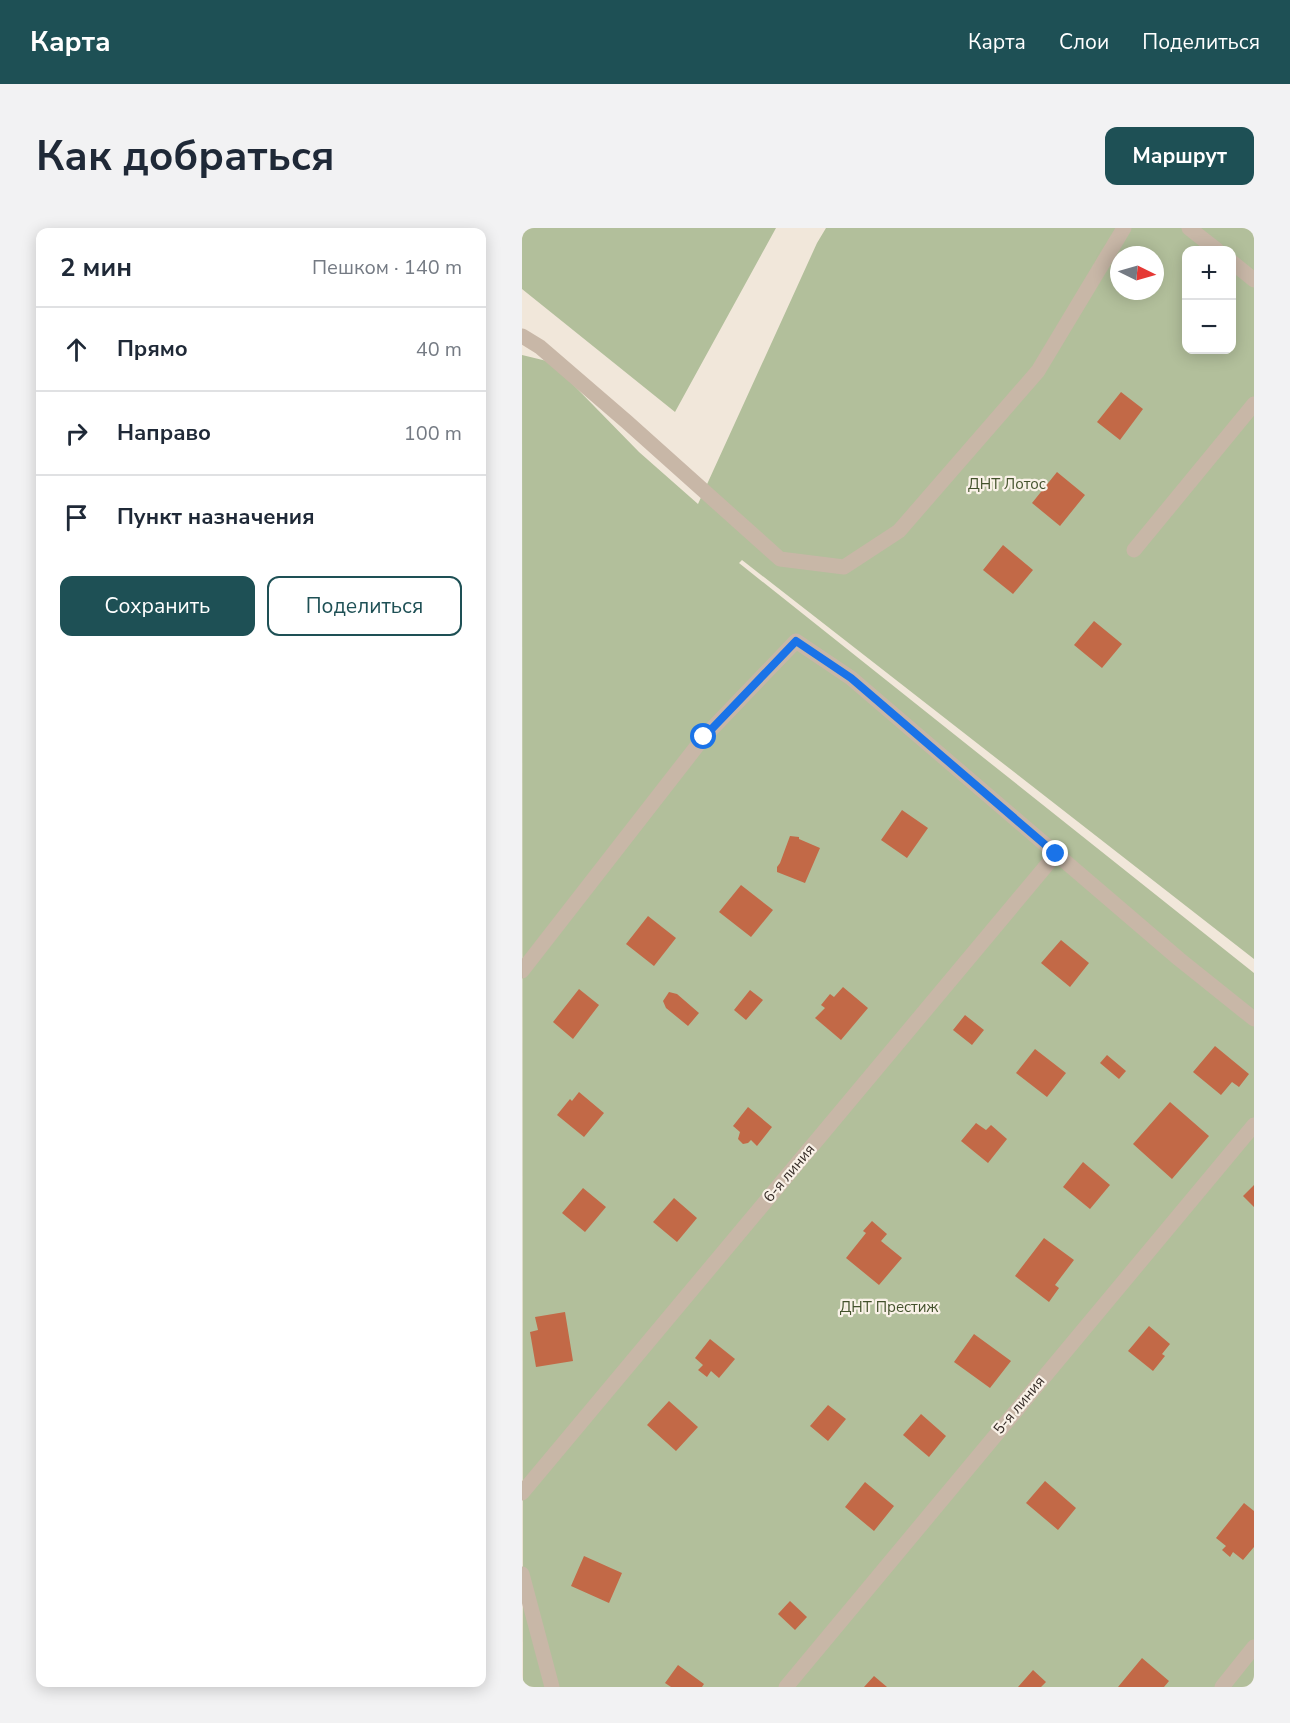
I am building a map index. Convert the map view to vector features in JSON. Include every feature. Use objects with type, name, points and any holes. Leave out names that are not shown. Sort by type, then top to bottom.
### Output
[{"type":"street","points":[[522,336],[540,347],[627,422],[780,559],[844,567],[899,531],[1038,371],[1124,228]]},
{"type":"street","points":[[1189,228],[1212,246]]},
{"type":"street","points":[[1236,265],[1254,280]]},
{"type":"street","points":[[1134,550],[1254,405]]},
{"type":"street","points":[[522,971],[704,737],[796,641],[851,678],[1179,959],[1254,1019]]},
{"type":"street","name":"6-я линия","points":[[522,1493],[1056,854]]},
{"type":"street","name":"5-я линия","points":[[786,1687],[1254,1125]]},
{"type":"street","points":[[522,1574],[552,1687]]},
{"type":"street","points":[[1222,1687],[1254,1647]]},
{"type":"green space","points":[[522,228],[776,228],[675,412],[522,289]]},
{"type":"green space","name":"ДНТ Престиж","points":[[826,228],[1254,228],[1254,959],[742,560],[739,563],[1254,973],[1254,1687],[523,1687],[522,355],[551,362],[639,452],[698,504],[817,243]]},
{"type":"building","points":[[1121,392],[1143,409],[1120,440],[1097,422]]},
{"type":"building","points":[[1057,472],[1085,495],[1060,526],[1032,503]]},
{"type":"building","points":[[1003,545],[1033,570],[1013,594],[983,570]]},
{"type":"building","points":[[1094,621],[1122,644],[1102,668],[1074,645]]},
{"type":"building","points":[[902,810],[928,828],[907,858],[881,840]]},
{"type":"building","points":[[790,836],[799,837],[820,848],[805,883],[777,872]]},
{"type":"building","points":[[741,885],[773,910],[751,937],[719,912]]},
{"type":"building","points":[[648,916],[676,938],[654,966],[626,944]]},
{"type":"building","points":[[1061,940],[1089,963],[1070,987],[1041,963]]},
{"type":"building","points":[[843,987],[868,1008],[841,1040],[815,1018],[825,1008],[821,1005],[830,994],[834,997]]},
{"type":"building","points":[[579,989],[599,1005],[573,1039],[553,1022]]},
{"type":"building","points":[[750,990],[763,1000],[746,1020],[734,1010]]},
{"type":"building","points":[[669,992],[677,994],[699,1013],[688,1026],[666,1008],[663,1001]]},
{"type":"building","points":[[965,1015],[984,1030],[972,1045],[953,1030]]},
{"type":"building","points":[[1215,1046],[1249,1074],[1239,1087],[1232,1082],[1221,1095],[1193,1072]]},
{"type":"building","points":[[1035,1049],[1066,1073],[1047,1097],[1016,1073]]},
{"type":"building","points":[[1107,1055],[1126,1071],[1119,1079],[1100,1063]]},
{"type":"building","points":[[579,1092],[604,1113],[584,1137],[557,1115]]},
{"type":"building","points":[[1170,1102],[1209,1136],[1172,1179],[1133,1144]]},
{"type":"building","points":[[748,1107],[772,1127],[757,1146],[751,1140],[743,1144],[738,1139],[740,1132],[733,1126]]},
{"type":"building","points":[[976,1123],[986,1130],[991,1125],[1007,1139],[988,1163],[961,1141]]},
{"type":"building","points":[[1083,1162],[1110,1185],[1090,1209],[1063,1187]]},
{"type":"building","points":[[1254,1185],[1254,1207],[1243,1196]]},
{"type":"building","points":[[583,1188],[606,1207],[585,1232],[562,1213]]},
{"type":"building","points":[[674,1198],[697,1218],[677,1242],[653,1222]]},
{"type":"building","points":[[872,1221],[887,1234],[881,1241],[902,1258],[879,1285],[846,1258],[866,1233],[863,1231]]},
{"type":"building","points":[[1044,1238],[1074,1260],[1055,1285],[1059,1288],[1049,1302],[1015,1276]]},
{"type":"building","points":[[565,1312],[573,1361],[536,1367],[530,1332],[538,1330],[535,1317]]},
{"type":"building","points":[[1149,1326],[1170,1344],[1162,1354],[1165,1356],[1153,1371],[1128,1351]]},
{"type":"building","points":[[974,1334],[1011,1361],[990,1388],[954,1362]]},
{"type":"building","points":[[710,1339],[735,1359],[719,1378],[711,1371],[707,1377],[698,1370],[703,1365],[695,1358]]},
{"type":"building","points":[[669,1401],[698,1427],[676,1451],[647,1425]]},
{"type":"building","points":[[828,1405],[846,1419],[828,1441],[810,1426]]},
{"type":"building","points":[[921,1414],[946,1436],[929,1457],[903,1435]]},
{"type":"building","points":[[1045,1481],[1076,1508],[1058,1530],[1026,1503]]},
{"type":"building","points":[[865,1482],[894,1506],[874,1531],[845,1507]]},
{"type":"building","points":[[1244,1503],[1254,1511],[1254,1547],[1243,1560],[1233,1552],[1230,1557],[1222,1550],[1226,1546],[1216,1538]]},
{"type":"building","points":[[584,1556],[622,1573],[609,1603],[571,1586]]},
{"type":"building","points":[[790,1601],[807,1617],[795,1630],[778,1614]]},
{"type":"building","points":[[1142,1658],[1169,1681],[1164,1687],[1118,1687]]},
{"type":"building","points":[[678,1665],[704,1684],[702,1687],[671,1687],[665,1683]]},
{"type":"building","points":[[1033,1670],[1046,1682],[1041,1687],[1018,1687]]},
{"type":"building","points":[[874,1676],[887,1687],[864,1687]]},
{"type":"route","points":[[704,737],[796,641],[851,678],[1056,854]]},
{"type":"park label","name":"ДНТ Лотос","points":[[1007,484]]}]
